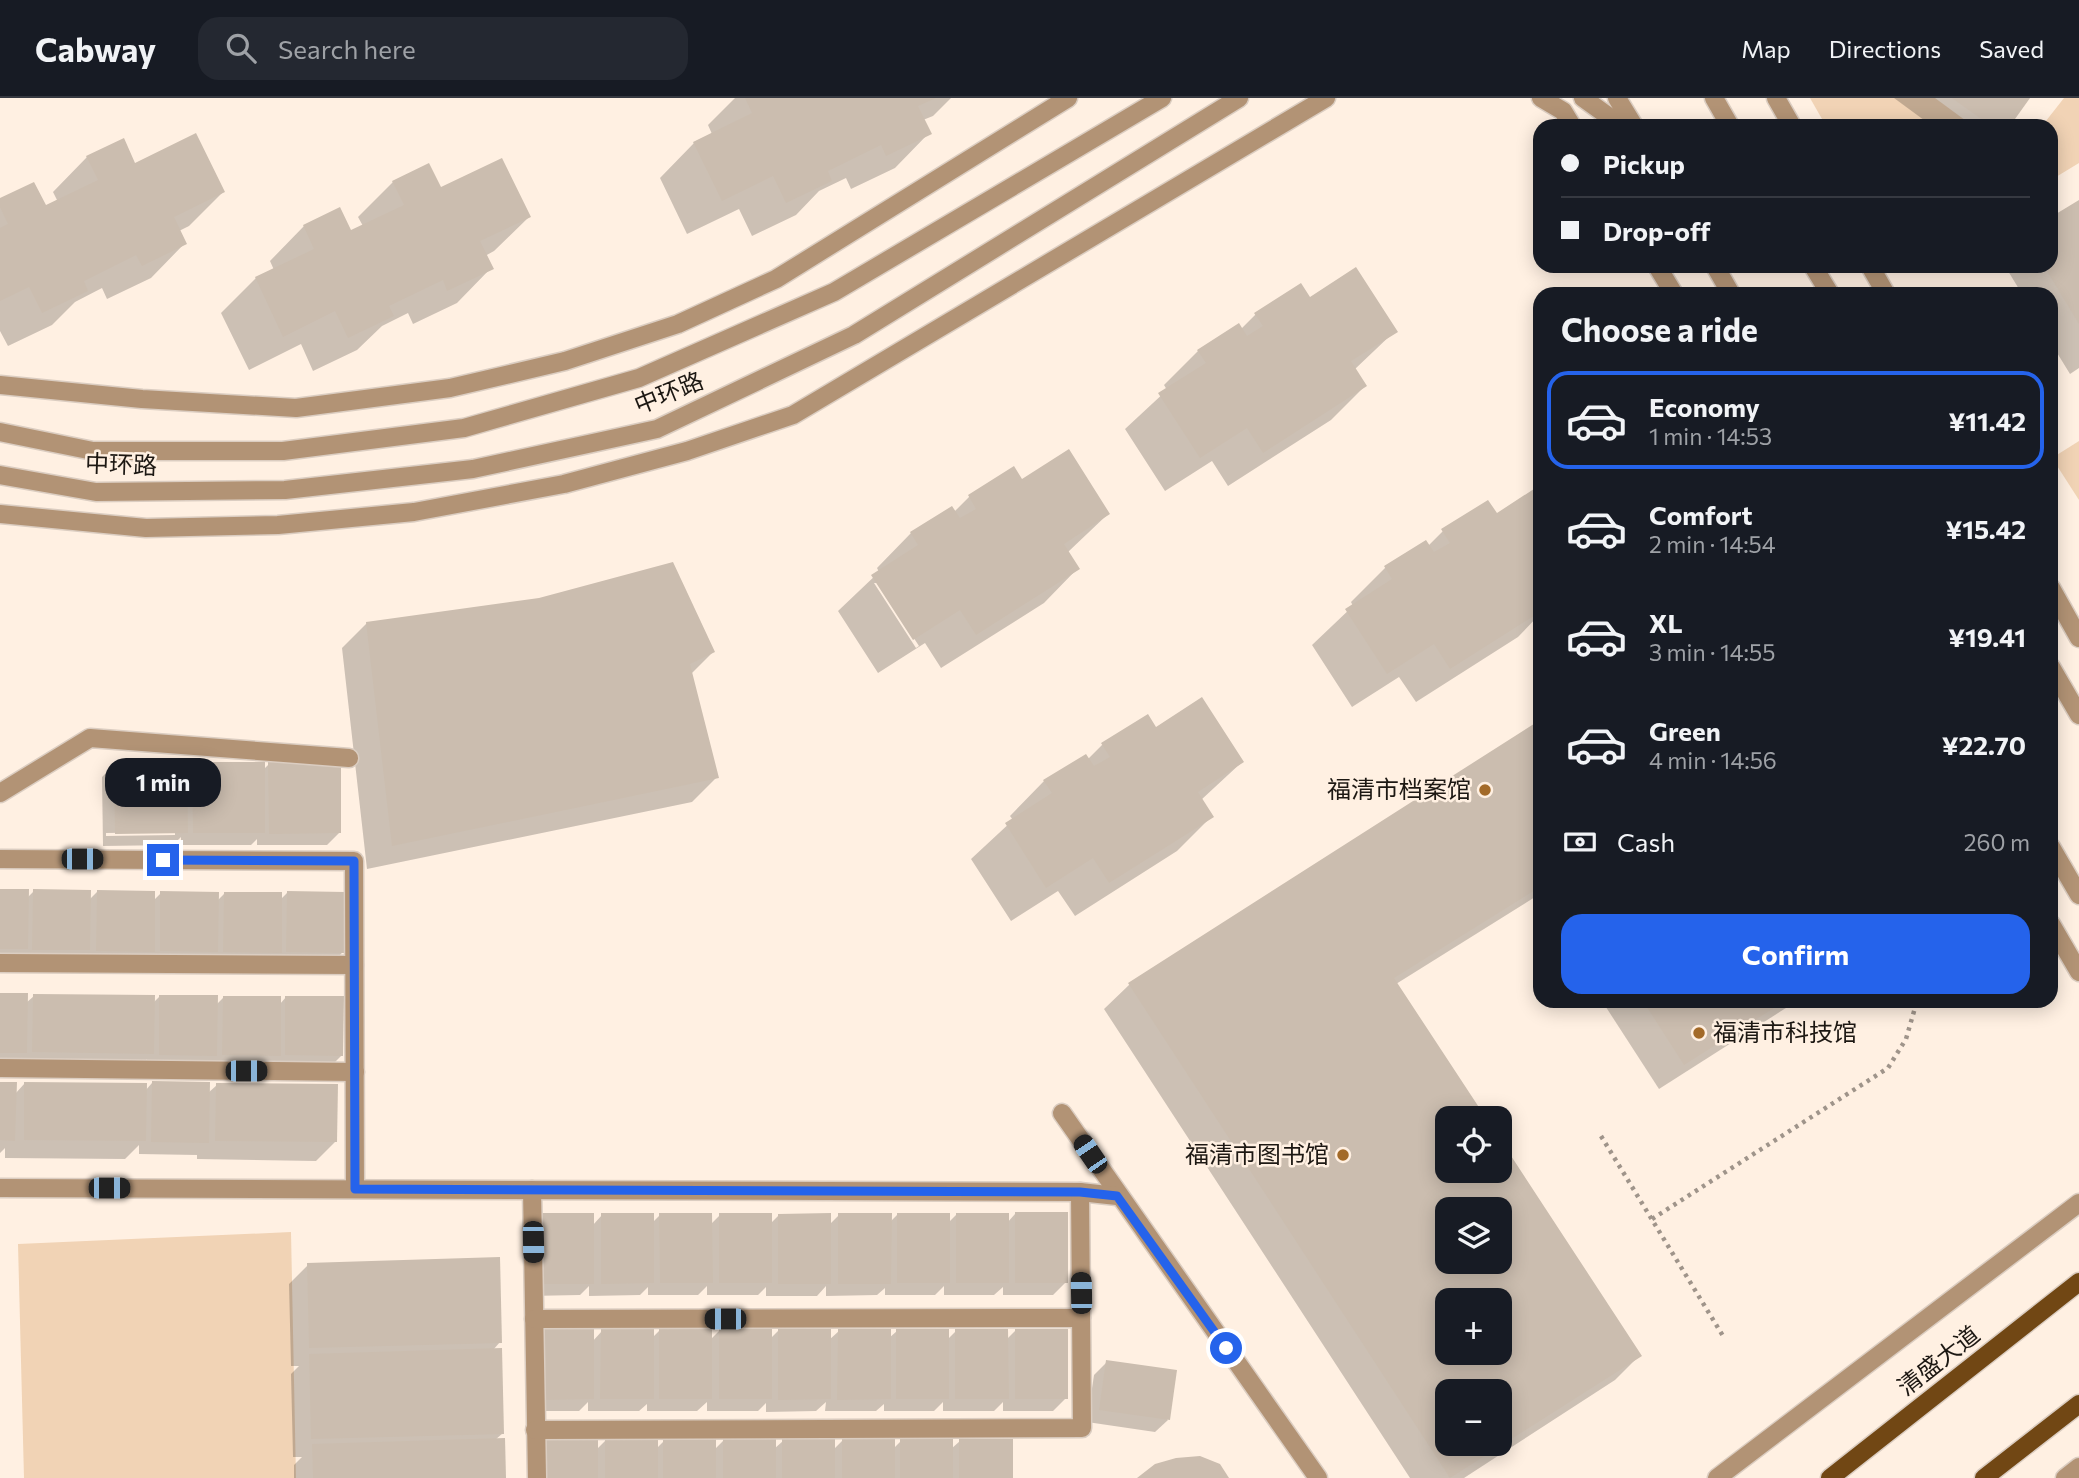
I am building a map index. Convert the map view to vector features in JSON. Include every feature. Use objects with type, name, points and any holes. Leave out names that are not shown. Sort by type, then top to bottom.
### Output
[{"type":"main road","name":"清盛大道","points":[[1830,1478],[2079,1282]]},
{"type":"main road","points":[[1984,1478],[2079,1404]]},
{"type":"street","points":[[0,385],[142,399],[296,408],[450,388],[565,361],[678,324],[776,279],[1068,98]]},
{"type":"street","name":"中环路","points":[[0,432],[93,451],[283,450],[464,428],[639,378],[834,292],[1162,98]]},
{"type":"street","name":"中环路","points":[[0,475],[96,492],[285,490],[473,469],[657,429],[854,335],[1239,98]]},
{"type":"street","points":[[0,514],[146,527],[292,524],[414,512],[523,492],[564,484],[687,451],[793,415],[1326,98]]},
{"type":"street","points":[[1541,98],[1563,111],[1568,119]]},
{"type":"street","points":[[1583,98],[1612,119]]},
{"type":"street","points":[[1617,98],[1630,119]]},
{"type":"street","points":[[1776,98],[1788,119]]},
{"type":"street","points":[[1716,100],[1726,119]]},
{"type":"street","points":[[2058,600],[2079,638]]},
{"type":"street","points":[[2058,679],[2079,715]]},
{"type":"street","points":[[0,793],[90,738],[349,758]]},
{"type":"street","points":[[0,859],[354,861],[355,1189]]},
{"type":"street","points":[[2058,859],[2079,895]]},
{"type":"street","points":[[2058,936],[2079,972]]},
{"type":"street","points":[[0,964],[354,965]]},
{"type":"street","points":[[0,1068],[355,1072]]},
{"type":"street","points":[[1062,1113],[1117,1196],[1318,1478]]},
{"type":"street","points":[[0,1188],[1080,1192],[1117,1196]]},
{"type":"street","points":[[532,1190],[537,1478]]},
{"type":"street","points":[[536,1430],[1082,1428],[1080,1192]]},
{"type":"street","points":[[1717,1478],[2079,1203]]},
{"type":"street","points":[[534,1320],[1081,1318]]},
{"type":"street","points":[[2065,1478],[2079,1467]]},
{"type":"path","points":[[1652,1220],[1888,1068],[1906,1039],[1915,1008]]},
{"type":"path","points":[[1601,1136],[1723,1336]]},
{"type":"shaded area","points":[[1810,98],[1935,98],[1964,119],[1822,119]]},
{"type":"shaded area","points":[[2064,98],[2079,98],[2079,163],[2058,176],[2058,119],[2048,119]]},
{"type":"shaded area","points":[[2079,441],[2079,500],[2058,467],[2058,454]]},
{"type":"shaded area","points":[[291,1232],[296,1478],[24,1478],[18,1244]]},
{"type":"building","points":[[745,98],[936,98],[918,106],[932,134],[886,156],[881,145],[828,171],[832,181],[786,203],[773,176],[722,201],[693,142],[752,113]]},
{"type":"building","points":[[1952,98],[2030,98],[2015,119],[1981,119]]},
{"type":"building","points":[[196,133],[225,192],[174,217],[187,244],[142,266],[136,255],[84,281],[88,291],[42,313],[29,287],[0,301],[0,228],[8,224],[0,207],[0,198],[34,182],[46,205],[98,180],[86,156],[124,138],[135,163]]},
{"type":"building","points":[[502,158],[531,217],[480,241],[494,269],[447,291],[443,280],[389,306],[394,316],[348,338],[335,311],[283,337],[255,277],[314,249],[303,225],[340,207],[351,230],[404,205],[392,181],[429,163],[441,187]]},
{"type":"building","points":[[2079,200],[2079,324],[2048,273],[2058,273],[2058,213]]},
{"type":"building","points":[[1356,267],[1398,332],[1351,361],[1367,386],[1263,453],[1247,428],[1200,458],[1158,393],[1206,363],[1197,350],[1239,323],[1247,336],[1263,326],[1254,313],[1301,283],[1310,297]]},
{"type":"building","points":[[1069,449],[1110,514],[1064,544],[1080,569],[976,635],[960,610],[913,640],[871,575],[918,545],[910,532],[952,506],[960,518],[976,509],[968,495],[1014,466],[1022,479]]},
{"type":"building","points":[[1533,490],[1533,616],[1450,669],[1434,644],[1387,674],[1345,609],[1392,579],[1384,566],[1426,540],[1434,552],[1450,543],[1441,529],[1488,500],[1497,513]]},
{"type":"building","points":[[673,562],[715,652],[690,664],[719,778],[392,846],[366,622],[539,598]]},
{"type":"building","points":[[1202,697],[1244,762],[1198,792],[1214,817],[1109,883],[1093,858],[1046,888],[1005,823],[1052,793],[1043,780],[1086,754],[1094,766],[1110,757],[1101,743],[1148,714],[1156,727]]},
{"type":"building","name":"福清市图书馆","points":[[1533,724],[1533,891],[1394,978],[1478,1106],[1435,1106],[1435,1183],[1512,1183],[1512,1157],[1642,1356],[1512,1439],[1512,1379],[1435,1379],[1435,1455],[1128,983]]},
{"type":"building","points":[[341,761],[341,833],[269,834],[268,762]]},
{"type":"building","points":[[114,762],[187,762],[188,833],[115,834]]},
{"type":"building","points":[[192,762],[265,762],[265,833],[193,833]]},
{"type":"building","points":[[0,889],[29,889],[28,949],[0,949]]},
{"type":"building","points":[[33,889],[91,890],[90,950],[32,950]]},
{"type":"building","points":[[97,890],[155,891],[155,952],[96,951]]},
{"type":"building","points":[[160,891],[219,892],[218,952],[160,951]]},
{"type":"building","points":[[287,891],[345,892],[345,953],[286,952]]},
{"type":"building","points":[[224,892],[282,892],[282,953],[223,952]]},
{"type":"building","points":[[0,993],[28,993],[27,1053],[0,1053]]},
{"type":"building","points":[[33,994],[155,995],[154,1054],[32,1052]]},
{"type":"building","points":[[159,995],[218,995],[217,1056],[159,1055]]},
{"type":"building","points":[[223,996],[281,996],[281,1056],[222,1055]]},
{"type":"building","points":[[285,996],[344,996],[343,1056],[285,1055]]},
{"type":"building","name":"福清市科技馆","points":[[1647,1008],[1774,1008],[1684,1065]]},
{"type":"building","points":[[152,1081],[210,1082],[209,1143],[151,1142]]},
{"type":"building","points":[[0,1082],[17,1082],[15,1141],[0,1140]]},
{"type":"building","points":[[24,1082],[147,1083],[146,1141],[24,1140]]},
{"type":"building","points":[[216,1083],[338,1084],[337,1142],[215,1141]]},
{"type":"building","points":[[1015,1212],[1068,1212],[1068,1283],[1015,1283]]},
{"type":"building","points":[[541,1213],[594,1213],[594,1284],[541,1284]]},
{"type":"building","points":[[601,1213],[654,1213],[654,1283],[601,1284]]},
{"type":"building","points":[[659,1213],[712,1213],[713,1283],[660,1283]]},
{"type":"building","points":[[719,1213],[772,1213],[772,1283],[719,1283]]},
{"type":"building","points":[[831,1213],[831,1284],[778,1284],[778,1214]]},
{"type":"building","points":[[838,1213],[892,1213],[891,1284],[838,1284]]},
{"type":"building","points":[[897,1213],[950,1213],[950,1283],[897,1283]]},
{"type":"building","points":[[956,1213],[1009,1213],[1009,1283],[956,1283]]},
{"type":"building","points":[[500,1257],[502,1343],[309,1348],[307,1263]]},
{"type":"building","points":[[541,1329],[594,1329],[594,1399],[541,1400]]},
{"type":"building","points":[[601,1329],[654,1329],[654,1399],[600,1399]]},
{"type":"building","points":[[659,1329],[712,1329],[712,1399],[659,1399]]},
{"type":"building","points":[[719,1329],[772,1329],[772,1399],[719,1399]]},
{"type":"building","points":[[778,1329],[831,1329],[831,1399],[778,1400]]},
{"type":"building","points":[[838,1329],[891,1329],[891,1399],[837,1400]]},
{"type":"building","points":[[896,1329],[949,1329],[949,1399],[896,1399]]},
{"type":"building","points":[[955,1329],[1008,1329],[1009,1399],[955,1399]]},
{"type":"building","points":[[1015,1329],[1068,1329],[1068,1399],[1015,1399]]},
{"type":"building","points":[[502,1348],[504,1434],[311,1439],[309,1354]]},
{"type":"building","points":[[1106,1360],[1177,1370],[1170,1420],[1099,1410]]},
{"type":"building","points":[[505,1438],[506,1478],[313,1478],[312,1444]]},
{"type":"building","points":[[545,1439],[598,1439],[598,1478],[545,1478]]},
{"type":"building","points":[[605,1439],[658,1439],[658,1478],[605,1478]]},
{"type":"building","points":[[663,1439],[716,1439],[716,1478],[663,1478]]},
{"type":"building","points":[[723,1439],[776,1439],[776,1478],[723,1478]]},
{"type":"building","points":[[782,1439],[835,1439],[835,1478],[782,1478]]},
{"type":"building","points":[[842,1439],[895,1439],[895,1478],[842,1478]]},
{"type":"building","points":[[900,1439],[953,1439],[953,1478],[900,1478]]},
{"type":"building","points":[[959,1439],[1013,1439],[1013,1478],[959,1478]]},
{"type":"building","points":[[1200,1456],[1220,1464],[1229,1478],[1137,1478],[1155,1464],[1176,1458]]},
{"type":"building","name":"福清市图书馆","points":[[1436,1456],[1485,1456],[1450,1478]]},
{"type":"place","name":"福清市档案馆","points":[[1485,790]]},
{"type":"place","name":"福清市科技馆","points":[[1699,1033]]},
{"type":"place","name":"福清市图书馆","points":[[1343,1155]]},
{"type":"route","points":[[163,860],[354,861],[355,1189],[1080,1192],[1117,1196],[1226,1348]]}]
